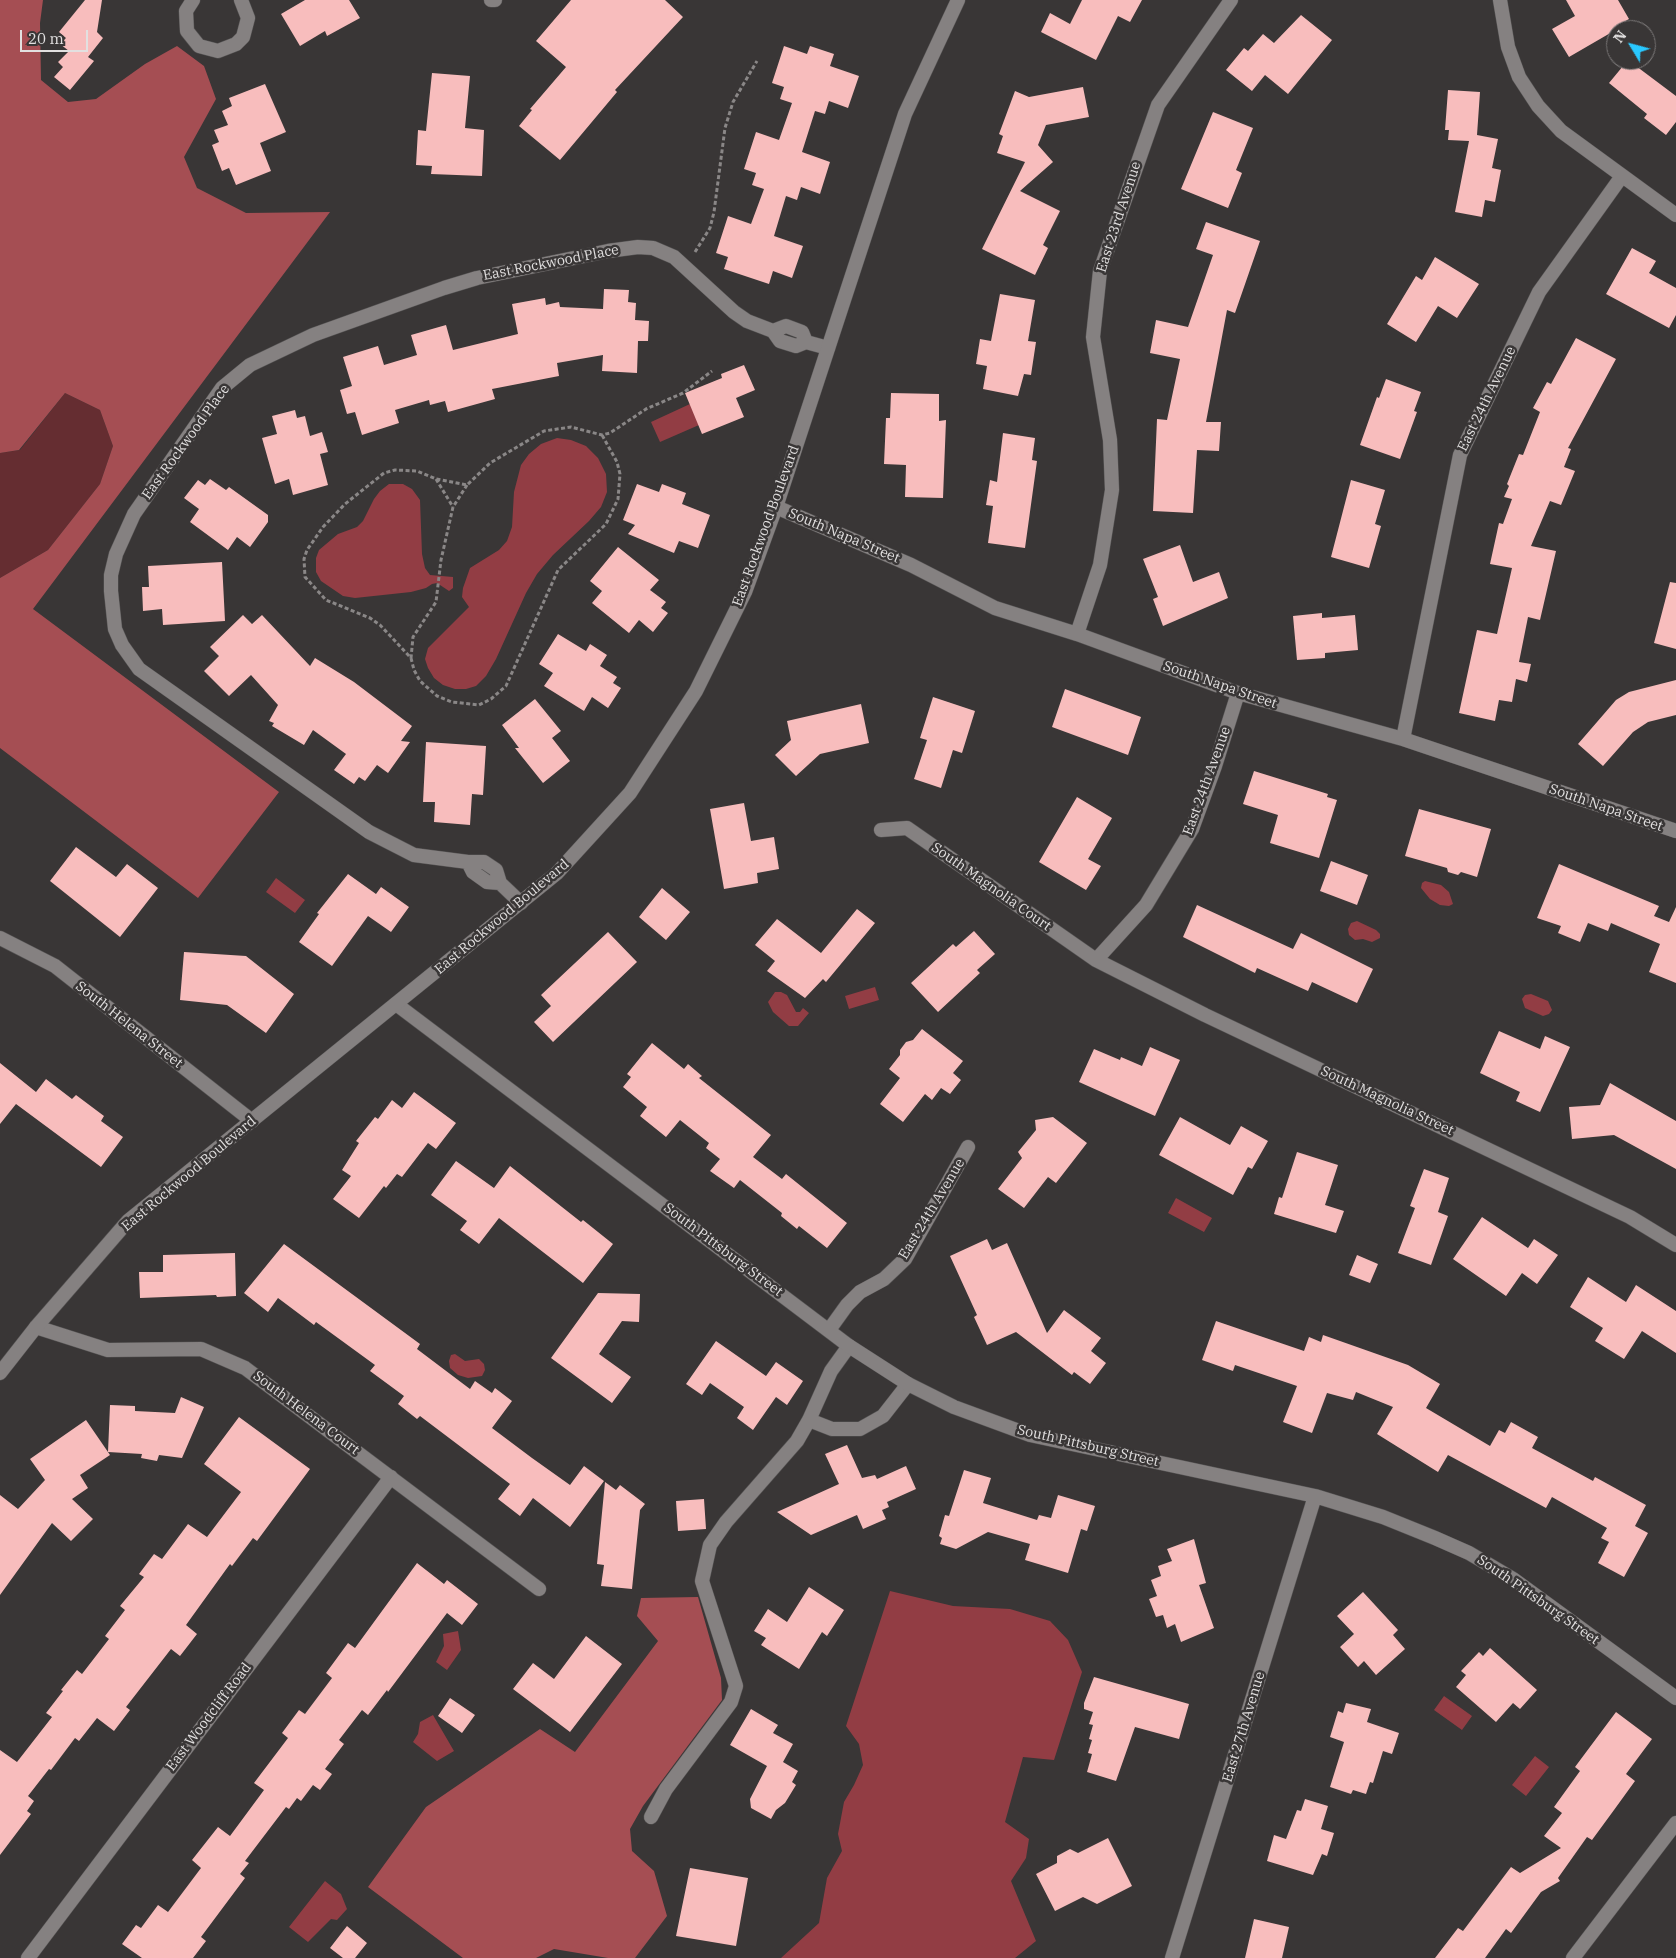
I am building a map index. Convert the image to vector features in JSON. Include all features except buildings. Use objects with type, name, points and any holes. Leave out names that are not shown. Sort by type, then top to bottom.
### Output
[{"type":"street","points":[[193,0],[186,11],[188,31],[200,46],[218,51],[236,44],[243,37],[248,18],[241,0]]},
{"type":"street","name":"East Rockwood Boulevard","points":[[0,1373],[36,1327],[128,1221],[557,874],[630,793],[696,691],[744,592],[776,507],[905,114],[958,0]]},
{"type":"street","name":"East 23rd Avenue","points":[[1077,634],[1100,565],[1112,490],[1110,440],[1092,337],[1100,271],[1158,106],[1231,0]]},
{"type":"street","points":[[1500,0],[1508,47],[1519,77],[1538,106],[1561,131],[1676,215]]},
{"type":"street","name":"East 24th Avenue","points":[[1404,739],[1460,455],[1539,292],[1622,176]]},
{"type":"street","name":"East Rockwood Place","points":[[521,903],[500,883],[496,870],[484,862],[468,862],[414,855],[384,841],[151,679],[131,659],[115,628],[111,576],[116,554],[134,514],[222,388],[250,365],[313,335],[444,288],[514,269],[638,247],[654,248],[674,257],[734,312],[747,321],[773,331],[786,326],[802,332],[806,342],[828,348]]},
{"type":"street","name":"South Napa Street","points":[[776,507],[911,565],[995,608],[1077,634],[1238,693],[1404,739],[1676,831]]},
{"type":"street","name":"East 24th Avenue","points":[[1096,960],[1146,905],[1192,829],[1216,766],[1238,693]]},
{"type":"street","name":"South Magnolia Court","points":[[881,830],[906,828],[1096,960]]},
{"type":"street","name":"South Helena Street","points":[[0,938],[55,966],[252,1121]]},
{"type":"street","name":"South Magnolia Street","points":[[1096,960],[1205,1015],[1630,1217],[1676,1245]]},
{"type":"street","name":"South Pittsburg Street","points":[[396,1004],[849,1346],[908,1384],[954,1407],[1030,1435],[1315,1496],[1383,1517],[1469,1553],[1513,1579],[1676,1698]]},
{"type":"street","name":"East 24th Avenue","points":[[829,1330],[847,1305],[860,1292],[884,1279],[905,1259],[968,1147]]},
{"type":"street","name":"South Helena Court","points":[[36,1327],[108,1350],[201,1349],[245,1368],[539,1589]]},
{"type":"street","points":[[651,1817],[666,1789],[731,1702],[736,1686],[702,1581],[710,1545],[726,1522],[797,1441],[809,1420],[831,1371],[849,1346]]},
{"type":"street","points":[[809,1420],[832,1429],[860,1428],[883,1416],[908,1384]]},
{"type":"street","name":"East Woodcliff Road","points":[[28,1958],[391,1476]]},
{"type":"street","name":"East 27th Avenue","points":[[1172,1958],[1315,1496]]},
{"type":"street","points":[[1573,1958],[1676,1823]]},
{"type":"path","points":[[686,267],[710,228],[725,128],[733,102],[757,61]]},
{"type":"path","points":[[602,435],[617,462],[620,474],[618,499],[613,512],[600,531],[558,570],[508,681],[502,690],[479,704],[458,704],[445,700],[432,692],[420,681],[414,670],[411,658],[413,636],[436,602],[453,507],[467,485],[490,464],[544,431],[571,427],[602,435],[610,433],[646,409],[683,393],[712,371]]},
{"type":"path","points":[[411,658],[380,625],[360,613],[334,604],[318,593],[306,577],[304,559],[307,550],[336,512],[374,479],[394,470],[406,470],[417,471],[436,479],[467,485]]},
{"type":"path","points":[[436,479],[453,507]]},
{"type":"shaded area","points":[[0,0],[43,0],[40,23],[41,80],[68,102],[96,99],[145,64],[177,46],[204,66],[216,99],[184,157],[197,188],[246,213],[330,212],[33,609],[279,792],[198,898],[0,748],[0,578],[48,550],[100,484],[113,446],[100,410],[65,393],[19,450],[0,453]]},
{"type":"shaded area","points":[[65,393],[100,410],[113,446],[100,484],[48,550],[0,578],[0,453],[20,450]]},
{"type":"shaded area","points":[[690,404],[699,425],[660,442],[651,422]]},
{"type":"shaded area","points":[[557,438],[571,440],[586,446],[598,458],[606,474],[607,492],[601,507],[553,555],[537,574],[486,676],[476,686],[466,689],[455,689],[443,685],[434,678],[428,668],[425,659],[428,648],[469,607],[462,597],[470,568],[499,550],[507,541],[512,527],[514,492],[521,465],[529,454],[541,444]]},
{"type":"shaded area","points":[[389,484],[403,484],[412,489],[420,500],[422,554],[425,568],[430,575],[453,577],[453,588],[449,591],[437,583],[411,592],[355,598],[343,596],[321,581],[316,572],[316,558],[319,550],[338,534],[357,527],[363,521],[374,499]]},
{"type":"shaded area","points":[[276,878],[305,900],[295,913],[266,892]]},
{"type":"shaded area","points":[[1425,881],[1441,885],[1449,892],[1453,904],[1449,906],[1440,905],[1430,899],[1421,888],[1422,883]]},
{"type":"shaded area","points":[[1357,921],[1376,930],[1380,934],[1380,938],[1372,942],[1363,939],[1355,940],[1349,935],[1348,929],[1351,923]]},
{"type":"shaded area","points":[[875,987],[879,1000],[849,1009],[845,996]]},
{"type":"shaded area","points":[[775,992],[787,995],[796,1012],[800,1012],[803,1008],[809,1013],[798,1026],[789,1026],[773,1012],[768,1002]]},
{"type":"shaded area","points":[[1531,994],[1548,1001],[1552,1010],[1549,1014],[1543,1016],[1525,1008],[1522,999],[1525,995]]},
{"type":"shaded area","points":[[1176,1198],[1212,1218],[1204,1232],[1168,1213]]},
{"type":"shaded area","points":[[455,1354],[465,1361],[479,1359],[484,1364],[485,1370],[482,1376],[468,1378],[458,1375],[450,1368],[449,1361],[451,1355]]},
{"type":"shaded area","points":[[890,1591],[953,1606],[1010,1609],[1050,1621],[1068,1640],[1082,1672],[1054,1760],[1023,1757],[1005,1822],[1029,1839],[1026,1858],[1011,1881],[1036,1941],[1015,1958],[781,1958],[819,1923],[827,1878],[842,1851],[838,1834],[844,1802],[863,1765],[859,1744],[846,1726]]},
{"type":"shaded area","points":[[698,1597],[721,1678],[722,1700],[643,1806],[630,1829],[632,1851],[654,1871],[667,1916],[635,1958],[608,1958],[554,1949],[536,1958],[463,1958],[368,1887],[426,1807],[540,1729],[575,1752],[658,1641],[637,1616],[641,1598]]},
{"type":"shaded area","points":[[458,1631],[461,1650],[447,1670],[436,1662],[444,1646],[443,1634]]},
{"type":"shaded area","points":[[1444,1696],[1472,1716],[1462,1730],[1434,1710]]},
{"type":"shaded area","points":[[433,1715],[454,1751],[437,1761],[413,1742],[418,1734],[420,1722]]},
{"type":"shaded area","points":[[1535,1756],[1549,1767],[1526,1796],[1512,1785]]},
{"type":"shaded area","points":[[325,1881],[341,1894],[347,1909],[337,1920],[331,1919],[308,1942],[289,1927]]}]
